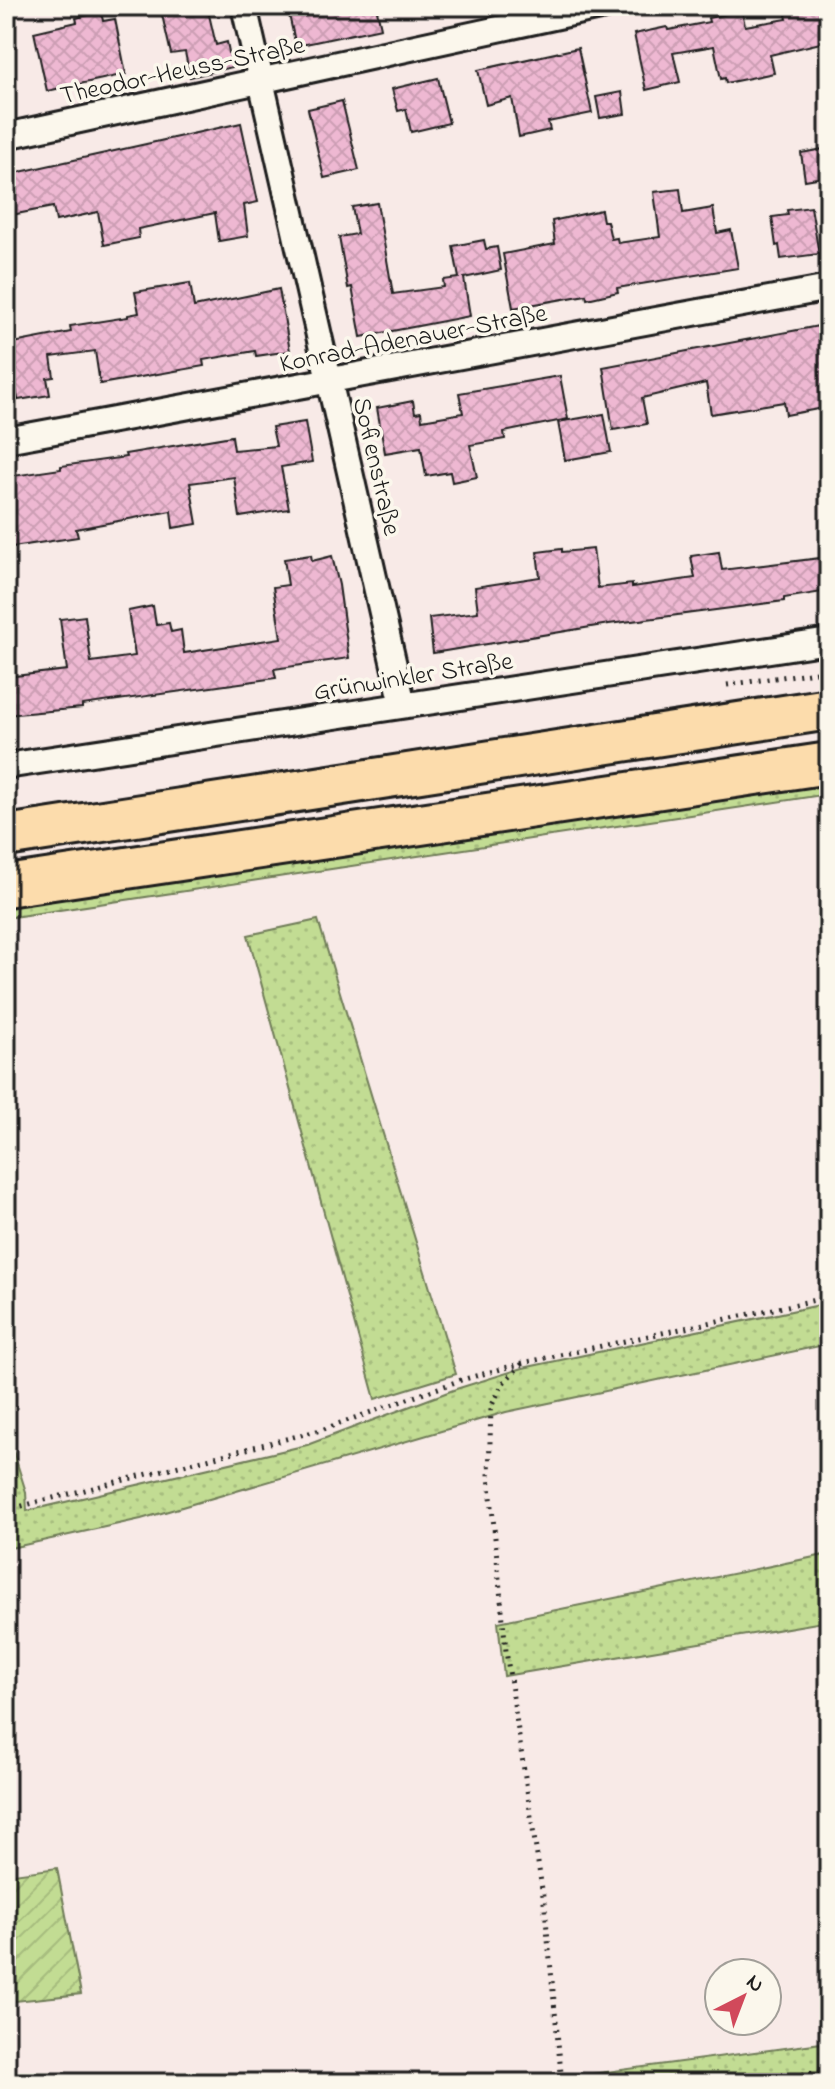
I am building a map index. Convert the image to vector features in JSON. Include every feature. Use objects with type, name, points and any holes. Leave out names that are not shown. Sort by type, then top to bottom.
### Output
[{"type":"main road","points":[[6,836],[829,709]]},
{"type":"main road","points":[[6,886],[829,763]]},
{"type":"street","name":"Sofienstraße","points":[[244,6],[403,705]]},
{"type":"street","name":"Theodor-Heuss-Straße","points":[[6,136],[604,6]]},
{"type":"street","name":"Konrad-Adenauer-Straße","points":[[6,440],[829,288]]},
{"type":"street","name":"Grünwinkler Straße","points":[[6,766],[829,641]]},
{"type":"path","points":[[6,1510],[321,1430],[461,1380],[523,1363],[829,1297]]},
{"type":"path","points":[[523,1363],[503,1383],[491,1407],[489,1476],[506,1651],[545,1909],[562,2083]]},
{"type":"path","points":[[739,2083],[829,2071]]},
{"type":"green space","points":[[829,779],[829,794],[6,918],[6,899]]},
{"type":"green space","points":[[318,920],[456,1374],[375,1399],[248,935]]},
{"type":"green space","points":[[829,1303],[829,1344],[506,1412],[141,1519],[6,1549],[6,1428],[26,1492],[27,1511],[307,1445],[456,1389],[523,1368]]},
{"type":"green space","points":[[829,1554],[829,1621],[504,1676],[498,1622]]},
{"type":"green space","points":[[57,1868],[81,1994],[6,2002],[6,1875]]},
{"type":"green space","points":[[829,2042],[829,2082],[569,2083],[569,2077]]},
{"type":"building","points":[[160,6],[207,6],[216,45],[227,42],[232,67],[190,77],[185,52],[171,54]]},
{"type":"building","points":[[287,6],[376,6],[381,28],[296,46]]},
{"type":"building","points":[[784,6],[824,6],[829,41],[770,55],[774,73],[726,83],[725,78],[721,79],[714,46],[673,53],[680,82],[646,90],[634,34],[709,22],[708,18],[742,11],[745,26],[787,19]]},
{"type":"building","points":[[101,12],[103,21],[115,19],[126,74],[47,91],[34,32],[77,22],[76,18]]},
{"type":"building","points":[[578,48],[592,113],[548,122],[550,130],[519,137],[512,98],[486,105],[478,70]]},
{"type":"building","points":[[438,78],[449,123],[411,132],[406,109],[398,111],[392,89]]},
{"type":"building","points":[[622,92],[625,114],[600,118],[596,97]]},
{"type":"building","points":[[342,101],[359,170],[324,178],[308,109]]},
{"type":"building","points":[[241,123],[258,202],[244,205],[248,236],[219,241],[215,213],[138,229],[139,238],[104,245],[98,212],[56,221],[53,207],[6,216],[6,175]]},
{"type":"building","points":[[829,148],[829,176],[805,180],[801,153]]},
{"type":"building","points":[[680,189],[683,213],[713,208],[717,233],[731,230],[738,268],[617,288],[618,292],[587,299],[586,295],[513,308],[503,254],[555,244],[552,221],[601,210],[611,239],[617,238],[618,243],[660,237],[654,192]]},
{"type":"building","points":[[377,203],[393,294],[444,287],[443,280],[459,278],[453,246],[484,240],[486,249],[497,247],[501,270],[464,278],[470,316],[361,337],[339,237],[357,234],[352,207]]},
{"type":"building","points":[[811,207],[819,254],[781,259],[772,217],[788,215],[787,210]]},
{"type":"building","points":[[190,283],[194,307],[279,289],[290,351],[256,356],[255,351],[203,360],[204,366],[100,384],[95,351],[51,357],[54,377],[47,378],[50,395],[18,400],[8,344],[71,332],[70,326],[128,317],[139,313],[135,292]]},
{"type":"building","points":[[829,324],[829,407],[786,415],[784,402],[711,414],[706,383],[642,398],[647,424],[613,430],[603,367]]},
{"type":"building","points":[[560,376],[568,419],[504,432],[505,439],[470,445],[477,477],[452,482],[450,472],[426,476],[421,447],[385,453],[377,408],[413,401],[415,413],[421,412],[422,420],[463,413],[459,393]]},
{"type":"building","points":[[604,414],[611,452],[565,460],[558,422]]},
{"type":"building","points":[[305,422],[312,462],[281,467],[289,509],[240,517],[234,477],[190,483],[197,524],[173,528],[171,511],[76,529],[78,537],[6,548],[6,477],[232,436],[234,450],[276,446],[272,427]]},
{"type":"building","points":[[562,549],[562,552],[593,549],[598,588],[632,584],[632,587],[695,578],[691,556],[719,552],[722,570],[829,557],[829,591],[784,598],[784,601],[609,624],[433,653],[429,618],[478,612],[475,587],[540,577],[537,552]]},
{"type":"building","points":[[311,555],[312,561],[332,556],[349,658],[274,669],[276,678],[82,705],[82,708],[6,715],[6,677],[67,670],[60,619],[85,616],[91,662],[135,656],[128,611],[153,606],[156,625],[169,623],[171,632],[181,630],[184,653],[281,638],[273,587],[288,585],[284,559]]}]
